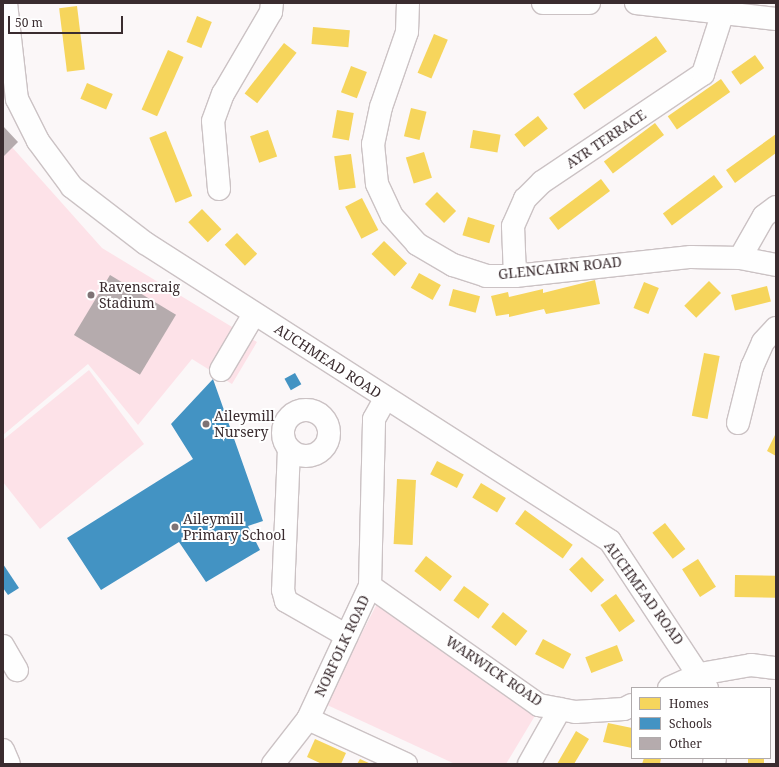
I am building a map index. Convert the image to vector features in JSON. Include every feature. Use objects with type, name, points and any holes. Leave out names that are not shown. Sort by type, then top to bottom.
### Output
[{"type":"street","name":"AUCHMEAD ROAD","points":[[6,3],[17,99],[38,141],[72,187],[145,243],[385,399],[610,542],[704,681]]},
{"type":"street","points":[[219,189],[213,121],[223,94],[271,12],[272,3]]},
{"type":"street","name":"GLENCAIRN ROAD","points":[[408,3],[407,32],[381,107],[374,144],[376,184],[392,216],[417,244],[453,265],[486,276],[515,276],[637,260],[740,258],[776,265]]},
{"type":"street","points":[[543,3],[589,3]]},
{"type":"street","points":[[636,3],[776,18]]},
{"type":"street","name":"AYR TERRACE","points":[[515,276],[513,226],[525,199],[542,182],[702,74],[723,12]]},
{"type":"street","points":[[740,258],[764,216],[776,207]]},
{"type":"street","points":[[221,370],[254,314]]},
{"type":"street","points":[[738,423],[752,367],[763,342],[776,328]]},
{"type":"street","name":"NORFOLK ROAD","points":[[279,761],[308,719],[370,586],[374,419],[385,399]]},
{"type":"street","points":[[289,449],[283,590],[286,601],[347,636]]},
{"type":"street","name":"WARWICK ROAD","points":[[370,586],[539,705],[575,712],[624,709],[631,706]]},
{"type":"street","points":[[3,646],[17,670]]},
{"type":"street","points":[[674,687],[704,681],[751,664],[776,668]]},
{"type":"street","points":[[529,764],[560,709]]},
{"type":"street","points":[[308,719],[406,764]]},
{"type":"street","points":[[3,750],[10,764]]},
{"type":"shaded area","name":"Ravenscraig Stadium","points":[[3,137],[102,248],[257,342],[232,384],[192,359],[138,425],[88,364],[3,435]]},
{"type":"shaded area","points":[[89,370],[144,444],[40,529],[3,482],[3,440]]},
{"type":"shaded area","points":[[380,598],[536,714],[506,764],[455,764],[325,704]]},
{"type":"building: Homes","points":[[77,6],[85,70],[67,72],[59,8]]},
{"type":"building: Homes","points":[[197,16],[212,22],[201,48],[187,42]]},
{"type":"building: Homes","points":[[313,27],[350,30],[348,47],[312,44]]},
{"type":"building: Homes","points":[[434,34],[448,40],[431,79],[418,73]]},
{"type":"building: Homes","points":[[656,36],[667,52],[584,109],[573,94]]},
{"type":"building: Homes","points":[[284,43],[297,53],[257,103],[245,93]]},
{"type":"building: Homes","points":[[168,50],[184,57],[157,116],[142,109]]},
{"type":"building: Homes","points":[[755,55],[764,68],[740,85],[731,72]]},
{"type":"building: Homes","points":[[351,66],[367,72],[357,98],[341,92]]},
{"type":"building: Homes","points":[[721,79],[730,92],[677,129],[668,116]]},
{"type":"building: Homes","points":[[87,83],[113,94],[106,110],[80,99]]},
{"type":"building: Homes","points":[[411,108],[427,112],[420,140],[404,136]]},
{"type":"building: Homes","points":[[337,110],[354,113],[349,141],[332,138]]},
{"type":"building: Homes","points":[[538,116],[548,129],[524,147],[514,134]]},
{"type":"building: Homes","points":[[655,123],[664,135],[613,173],[604,162]]},
{"type":"building: Homes","points":[[268,130],[277,156],[259,163],[250,136]]},
{"type":"building: Homes","points":[[473,130],[501,135],[497,153],[470,148]]},
{"type":"building: Homes","points":[[166,131],[192,196],[176,203],[149,138]]},
{"type":"building: Homes","points":[[776,134],[776,153],[735,183],[726,170]]},
{"type":"building: Homes","points":[[424,152],[432,178],[414,183],[406,158]]},
{"type":"building: Homes","points":[[351,154],[356,188],[339,190],[334,156]]},
{"type":"building: Homes","points":[[714,175],[723,187],[672,225],[663,214]]},
{"type":"building: Homes","points":[[601,179],[610,191],[558,230],[549,218]]},
{"type":"building: Homes","points":[[437,192],[456,211],[444,223],[425,204]]},
{"type":"building: Homes","points":[[362,198],[378,230],[361,239],[345,207]]},
{"type":"building: Homes","points":[[202,209],[221,229],[208,242],[188,222]]},
{"type":"building: Homes","points":[[468,217],[495,225],[489,243],[462,235]]},
{"type":"building: Homes","points":[[237,233],[257,254],[245,266],[225,245]]},
{"type":"building: Homes","points":[[384,241],[407,263],[395,276],[371,254]]},
{"type":"building: Homes","points":[[419,273],[441,285],[433,300],[411,288]]},
{"type":"building: Homes","points":[[595,280],[600,304],[546,314],[544,309],[509,317],[509,314],[496,316],[491,296],[508,292],[509,297],[543,289],[543,293]]},
{"type":"building: Homes","points":[[709,281],[721,293],[696,318],[684,306]]},
{"type":"building: Homes","points":[[644,282],[659,288],[648,314],[634,308]]},
{"type":"building: Homes","points":[[767,286],[771,302],[735,310],[731,295]]},
{"type":"building: Homes","points":[[453,289],[480,296],[476,313],[449,305]]},
{"type":"building: Homes","points":[[704,353],[720,356],[707,419],[692,416]]},
{"type":"building: Homes","points":[[776,433],[776,456],[767,451]]},
{"type":"building: Homes","points":[[437,461],[464,475],[457,488],[430,474]]},
{"type":"building: Homes","points":[[397,479],[416,480],[413,545],[394,544]]},
{"type":"building: Homes","points":[[481,483],[506,498],[497,513],[472,498]]},
{"type":"building: Homes","points":[[525,510],[573,545],[563,558],[515,524]]},
{"type":"building: Homes","points":[[665,523],[685,549],[673,559],[652,533]]},
{"type":"building: Homes","points":[[426,556],[452,576],[440,591],[414,571]]},
{"type":"building: Homes","points":[[582,557],[604,580],[591,593],[569,570]]},
{"type":"building: Homes","points":[[698,559],[716,587],[700,597],[682,569]]},
{"type":"building: Homes","points":[[735,575],[776,576],[776,598],[735,597]]},
{"type":"building: Homes","points":[[464,586],[489,604],[478,619],[453,601]]},
{"type":"building: Homes","points":[[616,594],[635,621],[619,632],[600,605]]},
{"type":"building: Homes","points":[[503,612],[527,631],[516,646],[491,627]]},
{"type":"building: Homes","points":[[543,639],[571,654],[563,669],[535,654]]},
{"type":"building: Homes","points":[[617,645],[623,661],[591,673],[585,657]]},
{"type":"building: Homes","points":[[608,723],[631,728],[631,748],[603,742]]},
{"type":"building: Homes","points":[[576,731],[589,739],[574,764],[557,764]]},
{"type":"building: Homes","points":[[315,739],[346,753],[341,764],[322,764],[307,757]]},
{"type":"building: Homes","points":[[360,759],[371,764],[357,764]]},
{"type":"building: Homes","points":[[644,759],[661,759],[660,764],[642,764]]},
{"type":"building: Homes","points":[[748,759],[764,759],[764,764],[748,764]]},
{"type":"building: Schools","points":[[295,373],[301,384],[291,390],[285,379]]},
{"type":"building: Schools","points":[[213,379],[263,521],[248,526],[260,550],[206,582],[179,542],[101,590],[67,538],[193,459],[171,424]]},
{"type":"building: Schools","points":[[3,564],[19,588],[8,595],[3,588]]},
{"type":"building: Other","points":[[3,126],[18,142],[3,157]]},
{"type":"building: Other","points":[[110,275],[176,315],[140,375],[74,335]]},
{"type":"place","name":"Ravenscraig Stadium","points":[[91,295]]},
{"type":"place","name":"Aileymill Nursery","points":[[206,424]]},
{"type":"place","name":"Aileymill Primary School","points":[[175,527]]}]
